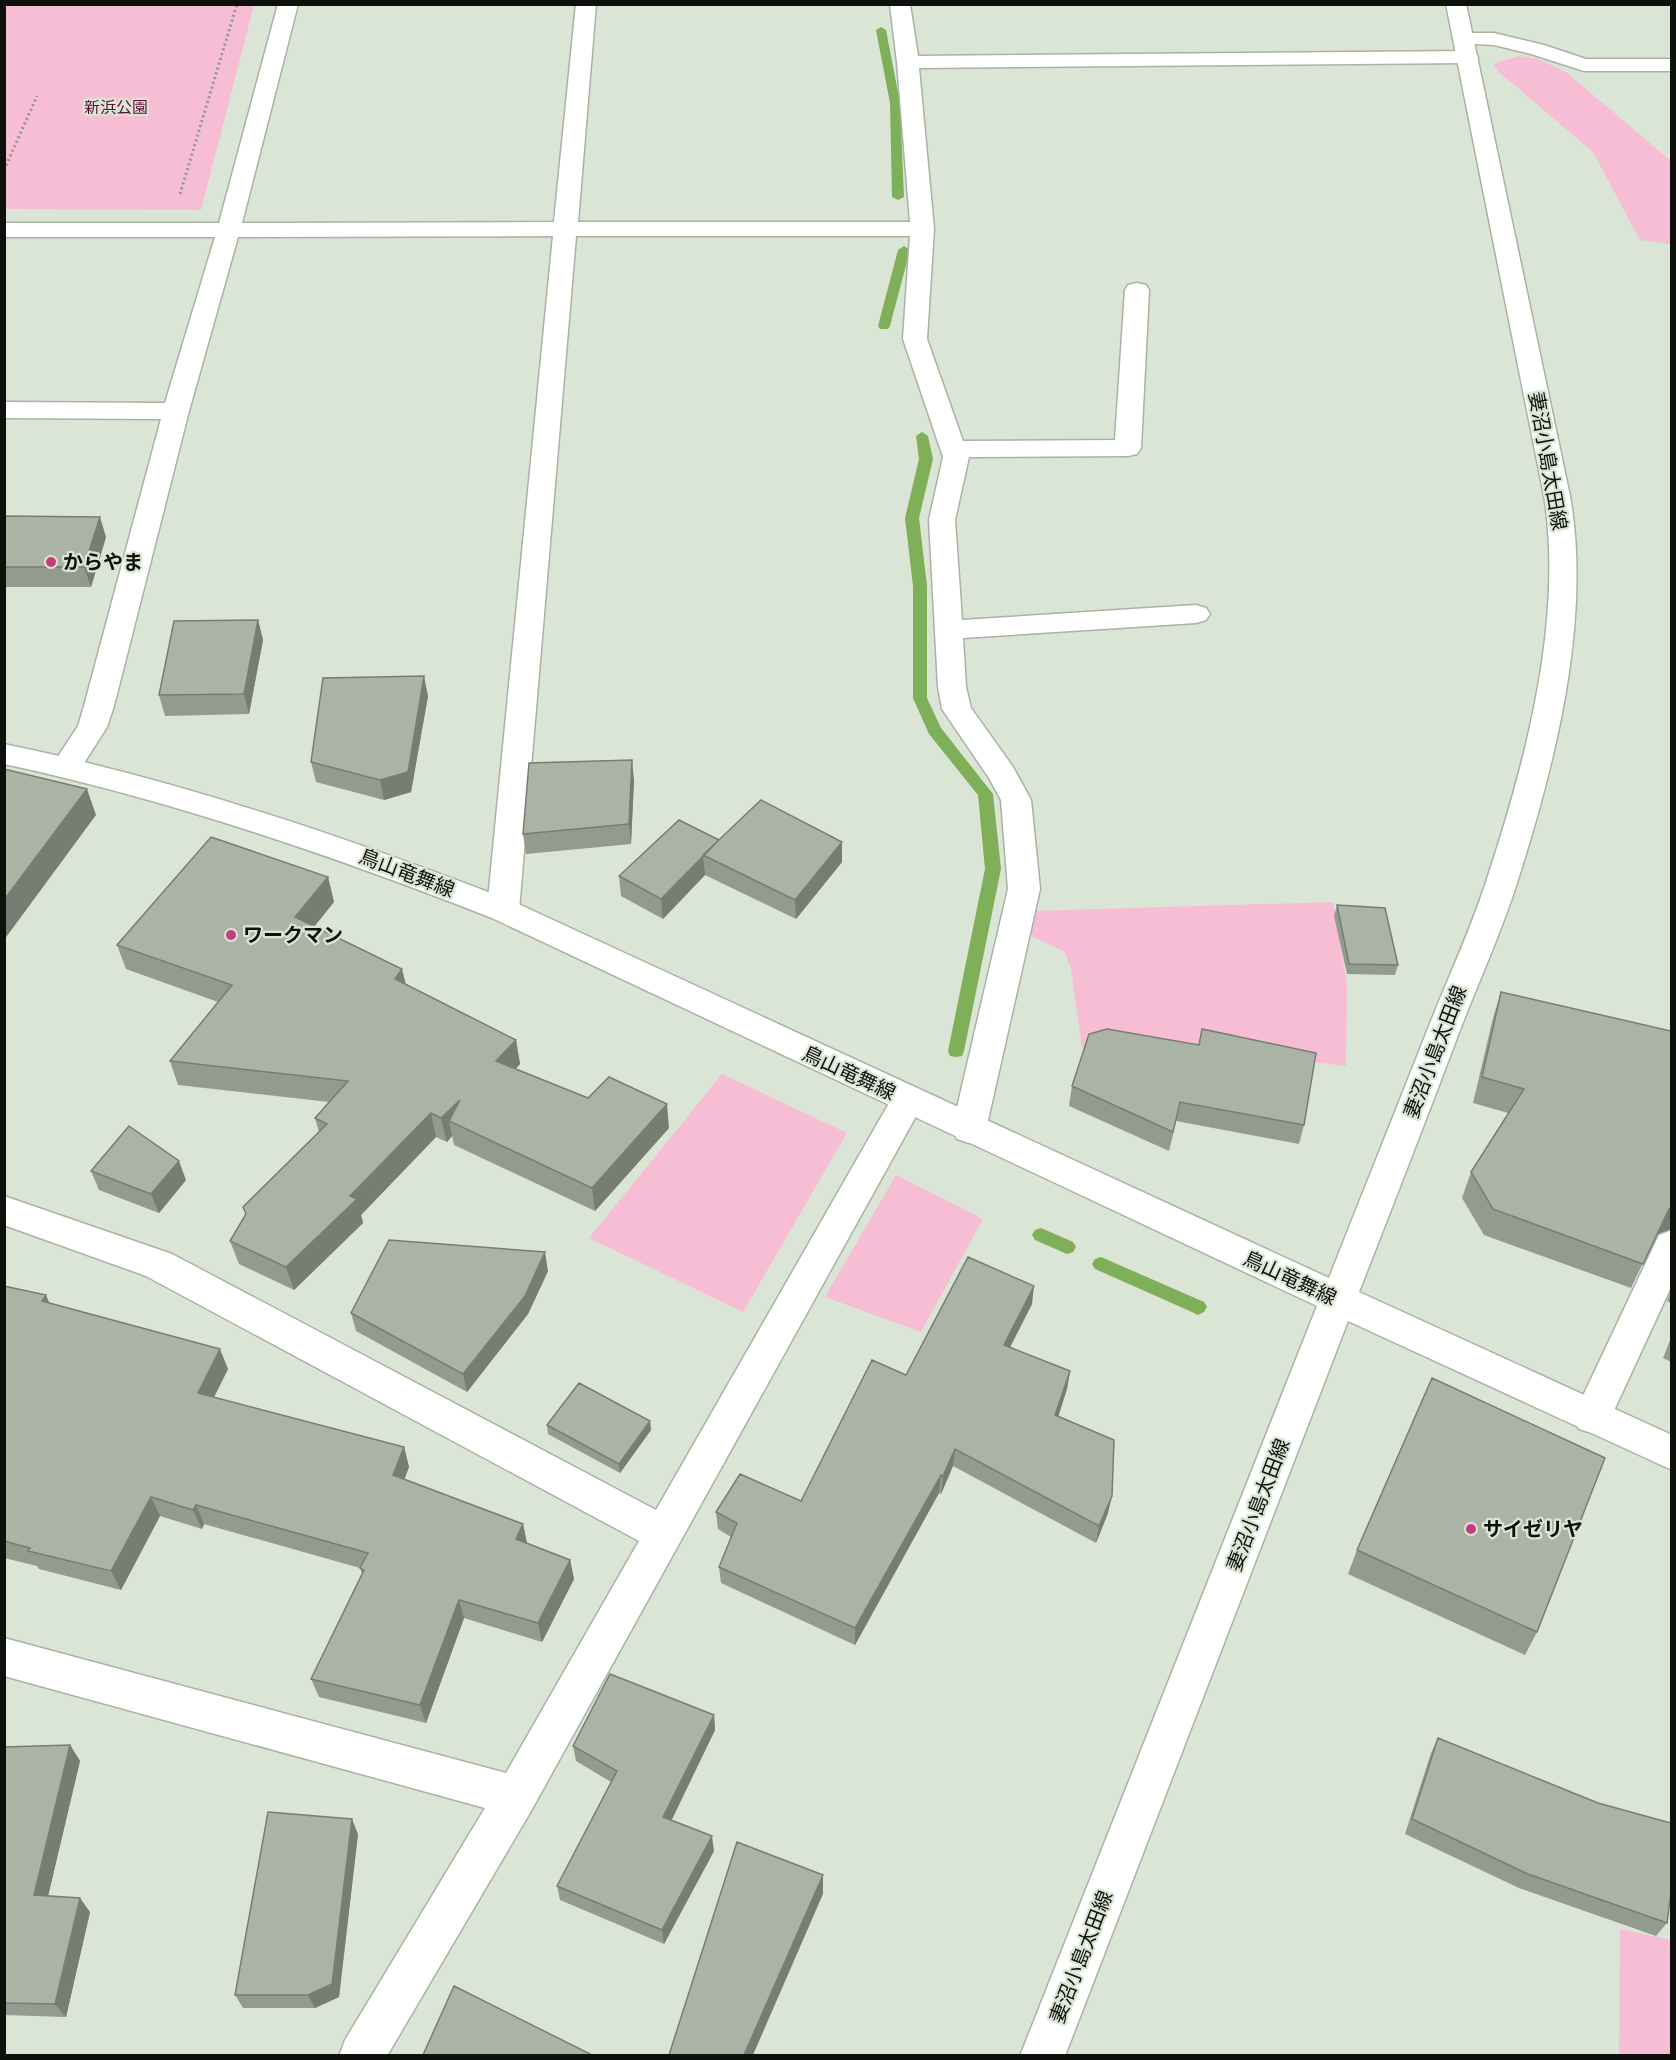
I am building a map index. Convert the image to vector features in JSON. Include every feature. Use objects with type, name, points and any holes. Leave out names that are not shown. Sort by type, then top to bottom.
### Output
[{"type":"street","points":[[66,767],[92,727],[99,706],[176,411],[228,231],[288,4]]},
{"type":"street","points":[[503,910],[586,4]]},
{"type":"street","points":[[900,4],[908,62],[922,229],[915,339],[956,458],[942,520],[952,687],[957,709],[1002,774],[1016,800],[1024,889],[969,1129]]},
{"type":"street","name":"妻沼小島太田線","points":[[1042,2055],[1501,884],[1530,786],[1557,646],[1562,573],[1560,516],[1551,462],[1456,4]]},
{"type":"street","points":[[908,62],[1465,48],[1494,39],[1537,49],[1584,65],[1671,65]]},
{"type":"street","points":[[4,230],[922,229]]},
{"type":"street","points":[[953,449],[1128,448],[1137,290]]},
{"type":"street","points":[[4,410],[176,411]]},
{"type":"street","points":[[948,630],[1196,614]]},
{"type":"street","name":"鳥山竜舞線","points":[[4,754],[66,767],[223,811],[368,858],[503,910],[969,1129],[1671,1453]]},
{"type":"street","points":[[361,2055],[516,1796],[908,1100]]},
{"type":"street","points":[[4,1210],[159,1265],[663,1534]]},
{"type":"street","points":[[1592,1417],[1671,1245]]},
{"type":"street","points":[[4,1657],[516,1796]]},
{"type":"path","points":[[179,197],[237,4]]},
{"type":"path","points":[[4,170],[37,96]]},
{"type":"green space","name":"新浜公園","points":[[4,5],[254,5],[201,210],[5,209]]},
{"type":"green space","points":[[1519,56],[1538,59],[1566,72],[1671,161],[1671,244],[1640,240],[1593,152],[1500,73],[1493,64]]},
{"type":"green space","points":[[1333,902],[1347,984],[1346,1066],[1198,1049],[1082,1048],[1071,969],[1065,952],[1027,934],[1032,911]]},
{"type":"green space","points":[[722,1074],[847,1133],[743,1312],[589,1238]]},
{"type":"green space","points":[[896,1175],[983,1219],[921,1332],[825,1297]]},
{"type":"green space","points":[[1620,1929],[1671,1940],[1671,2055],[1619,2056]]},
{"type":"building","points":[[4,516],[100,517],[84,567],[4,567]]},
{"type":"building","points":[[258,620],[244,694],[159,695],[174,621]]},
{"type":"building","points":[[424,676],[408,772],[380,780],[311,762],[323,678]]},
{"type":"building","points":[[632,760],[629,824],[523,834],[529,763]]},
{"type":"building","points":[[4,769],[87,789],[4,900]]},
{"type":"building","points":[[761,800],[842,842],[795,900],[703,855]]},
{"type":"building","points":[[679,820],[719,840],[661,899],[619,876]]},
{"type":"building","points":[[211,837],[328,877],[295,917],[402,969],[395,979],[516,1040],[496,1061],[588,1098],[609,1077],[667,1104],[592,1188],[449,1121],[460,1100],[441,1118],[431,1113],[350,1196],[357,1199],[286,1267],[230,1241],[246,1214],[243,1207],[327,1124],[315,1118],[348,1081],[170,1061],[232,985],[117,945]]},
{"type":"building","points":[[1337,905],[1385,908],[1398,965],[1349,964]]},
{"type":"building","points":[[1501,992],[1671,1031],[1671,1208],[1643,1264],[1493,1209],[1471,1172],[1524,1089],[1482,1077]]},
{"type":"building","points":[[1107,1029],[1199,1045],[1202,1029],[1316,1053],[1304,1125],[1180,1102],[1173,1132],[1072,1086],[1089,1034]]},
{"type":"building","points":[[129,1126],[179,1161],[151,1194],[91,1171]]},
{"type":"building","points":[[389,1240],[545,1252],[525,1296],[463,1374],[351,1313]]},
{"type":"building","points":[[968,1257],[1034,1286],[1004,1345],[1070,1371],[1055,1415],[1114,1440],[1112,1496],[1099,1526],[955,1449],[943,1476],[941,1475],[855,1628],[719,1567],[737,1523],[716,1512],[740,1474],[801,1501],[872,1360],[906,1375]]},
{"type":"building","points":[[4,1286],[46,1295],[42,1301],[220,1349],[198,1393],[404,1447],[393,1475],[523,1524],[516,1539],[570,1560],[538,1623],[459,1600],[420,1705],[311,1679],[364,1570],[360,1568],[368,1553],[196,1505],[193,1510],[151,1497],[111,1571],[28,1551],[30,1548],[4,1541]]},
{"type":"building","name":"サイゼリヤ","points":[[1432,1378],[1605,1458],[1537,1632],[1357,1550]]},
{"type":"building","points":[[579,1383],[650,1421],[619,1464],[547,1425]]},
{"type":"building","points":[[610,1674],[714,1715],[663,1817],[712,1836],[662,1930],[557,1886],[617,1771],[573,1746]]},
{"type":"building","points":[[1438,1738],[1598,1803],[1671,1823],[1671,1892],[1667,1923],[1528,1874],[1412,1819]]},
{"type":"building","points":[[70,1745],[34,1895],[80,1898],[55,2004],[4,2003],[4,1747]]},
{"type":"building","points":[[268,1812],[352,1819],[332,1984],[308,1995],[235,1995]]},
{"type":"building","points":[[737,1842],[823,1875],[744,2055],[669,2055]]},
{"type":"building","points":[[454,1986],[592,2055],[423,2055]]},
{"type":"waterway","points":[[881,30],[895,103],[898,197]]},
{"type":"waterway","points":[[884,326],[904,250]]},
{"type":"waterway","points":[[922,436],[926,459],[912,518],[920,586],[920,698],[934,730],[985,794],[993,869],[956,1051]]},
{"type":"waterway","points":[[1041,1235],[1067,1247]]},
{"type":"waterway","points":[[1101,1264],[1198,1307]]},
{"type":"place","name":"からやま","points":[[51,562]]},
{"type":"place","name":"ワークマン","points":[[231,935]]},
{"type":"place","name":"サイゼリヤ","points":[[1471,1529]]}]
